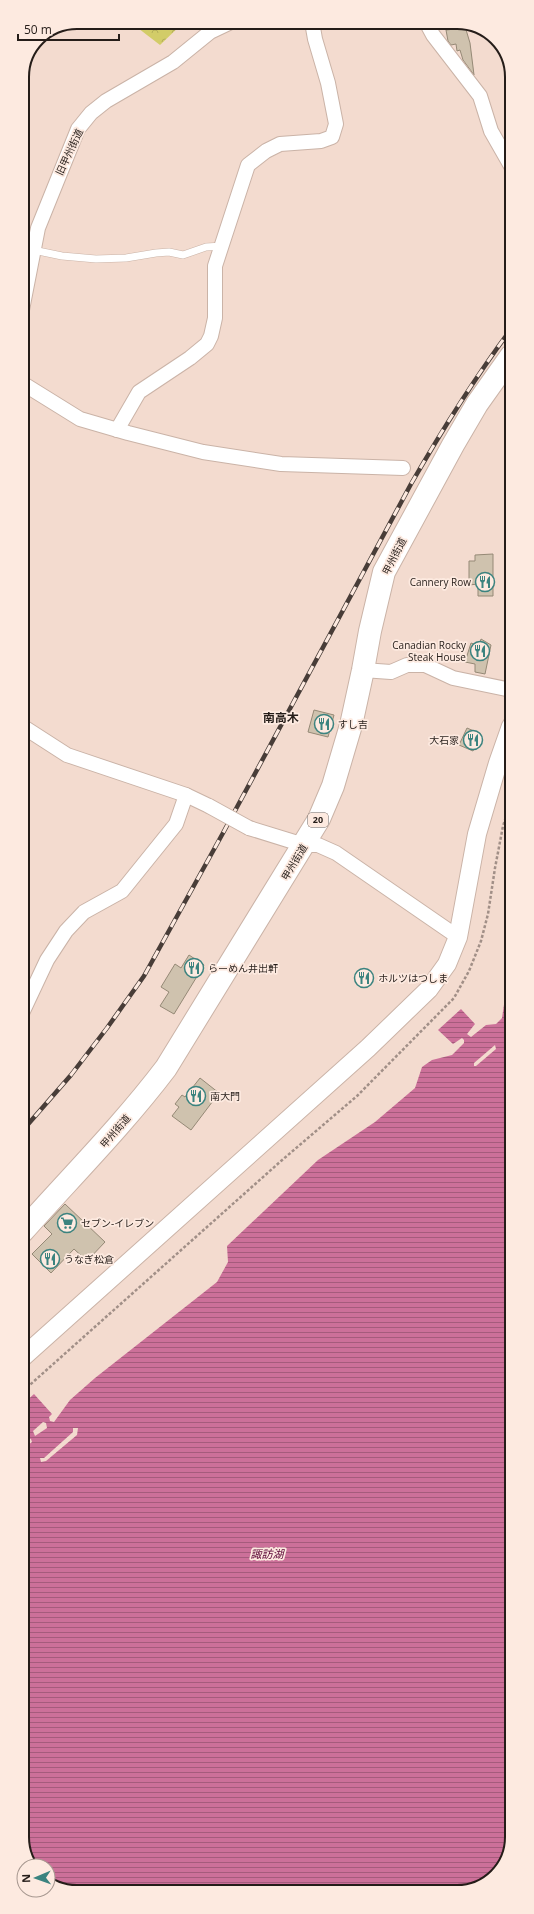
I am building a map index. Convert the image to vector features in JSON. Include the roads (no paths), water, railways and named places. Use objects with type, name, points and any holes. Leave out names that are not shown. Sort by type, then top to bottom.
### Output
[{"type":"highway","name":"甲州街道","points":[[29,1225],[100,1149],[141,1102],[166,1068],[319,819],[333,786],[350,725],[384,572],[453,445],[477,404],[505,364]]},
{"type":"street","name":"旧甲州街道","points":[[29,272],[38,228],[59,172],[78,129],[91,112],[106,101],[173,62],[210,32],[216,29]]},
{"type":"street","points":[[117,430],[139,392],[190,358],[207,344],[211,336],[216,318],[215,266],[223,246],[248,165],[266,151],[280,144],[321,140],[332,137],[336,124],[328,83],[313,29]]},
{"type":"street","points":[[430,29],[480,96],[490,131],[505,156]]},
{"type":"street","points":[[29,387],[80,419],[204,452],[281,464],[403,468]]},
{"type":"street","points":[[363,670],[391,672],[407,665],[424,665],[453,678],[505,689]]},
{"type":"street","points":[[29,730],[68,755],[186,795],[249,828],[304,845],[318,844],[336,853],[458,937]]},
{"type":"street","points":[[29,1352],[368,1048],[429,989],[447,964],[458,937],[477,834],[505,743]]},
{"type":"street","points":[[29,998],[47,960],[66,931],[84,912],[122,891],[176,824],[186,795]]},
{"type":"lane","points":[[33,250],[62,256],[96,259],[126,258],[169,252],[183,255],[206,246],[223,246]]},
{"type":"water","name":"諏訪湖","points":[[505,998],[505,1837],[504,1847],[499,1861],[493,1869],[481,1879],[467,1884],[457,1885],[73,1885],[56,1880],[56,1858],[34,1858],[30,1847],[29,1837],[29,1444],[32,1442],[29,1438],[29,1399],[34,1394],[52,1414],[49,1417],[50,1421],[54,1422],[70,1400],[95,1378],[217,1282],[228,1262],[227,1246],[318,1160],[375,1122],[415,1088],[422,1067],[432,1060],[452,1055],[464,1043],[462,1038],[453,1044],[438,1030],[461,1009],[475,1024],[467,1034],[471,1037],[486,1025],[496,1024],[502,1018]]},
{"type":"railway","points":[[29,1123],[71,1075],[144,976],[223,833],[411,484],[459,405],[505,337]]},
{"type":"place","name":"Cannery Row","points":[[485,582]]},
{"type":"place","name":"Canadian Rocky Steak House","points":[[480,651]]},
{"type":"place","name":"すし吉","points":[[324,724]]},
{"type":"place","name":"大石家","points":[[473,740]]},
{"type":"place","name":"らーめん井出軒","points":[[194,968]]},
{"type":"place","name":"ホルツはつしま","points":[[364,978]]},
{"type":"place","name":"南大門","points":[[196,1096]]},
{"type":"place","name":"セブン-イレブン","points":[[67,1223]]},
{"type":"place","name":"うなぎ松倉","points":[[50,1259]]},
{"type":"district","name":"南高木","points":[[281,718]]}]
